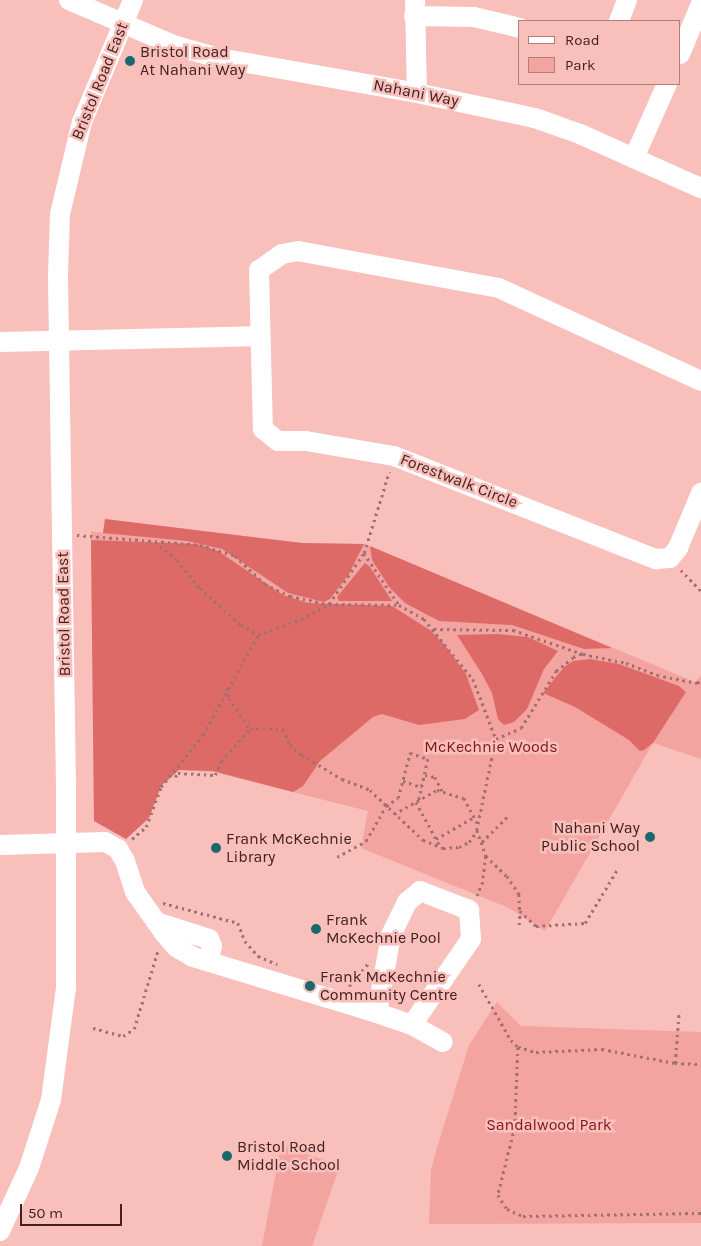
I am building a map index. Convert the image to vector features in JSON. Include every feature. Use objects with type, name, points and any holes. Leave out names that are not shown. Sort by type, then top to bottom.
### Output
[{"type":"street","name":"Nahani Way","points":[[68,0],[176,46],[219,58],[417,93],[535,118],[634,158],[701,188]]},
{"type":"street","name":"Bristol Road East","points":[[0,1231],[29,1168],[56,1078],[66,987],[66,845],[58,260],[63,194],[82,122],[133,0]]},
{"type":"street","points":[[620,20],[627,0]]},
{"type":"street","points":[[681,52],[701,4]]},
{"type":"street","points":[[417,93],[414,8],[474,17],[518,28]]},
{"type":"street","points":[[634,158],[667,85]]},
{"type":"street","name":"Forestwalk Circle","points":[[670,558],[656,559],[394,456],[306,441],[278,441],[263,429],[259,270],[282,254],[298,251],[499,288],[701,381]]},
{"type":"street","points":[[0,342],[260,336]]},
{"type":"street","points":[[670,558],[678,548],[701,493]]},
{"type":"street","points":[[0,845],[66,845],[105,842],[118,849],[125,861],[135,892],[176,947],[208,962],[412,1025],[442,1042]]},
{"type":"street","points":[[377,1013],[391,935],[407,902],[420,891],[468,910],[471,939],[412,1025]]},
{"type":"path","points":[[170,780],[203,735],[227,688],[258,635],[301,619],[329,604],[364,553],[394,456]]},
{"type":"path","points":[[62,534],[154,540],[226,552],[282,593],[329,604],[400,605]]},
{"type":"path","points":[[154,540],[178,560],[200,588],[241,625],[258,635]]},
{"type":"path","points":[[364,553],[400,605],[424,618],[473,679],[496,739],[478,825],[486,856],[483,882],[468,910]]},
{"type":"path","points":[[670,558],[701,590]]},
{"type":"path","points":[[434,629],[513,630],[583,654],[626,663],[657,675],[697,683],[701,680]]},
{"type":"path","points":[[496,739],[521,728],[556,671],[572,657],[583,654]]},
{"type":"path","points":[[227,688],[229,698],[250,729]]},
{"type":"path","points":[[124,844],[146,827],[161,787],[178,774],[215,775],[221,762],[250,729],[283,729],[290,744],[302,756],[342,779],[370,790],[423,840],[441,847],[459,846],[469,842],[478,830]]},
{"type":"path","points":[[337,857],[366,841],[386,806],[398,798],[410,753],[428,759],[417,801],[441,847]]},
{"type":"path","points":[[425,775],[435,777],[443,792]]},
{"type":"path","points":[[402,781],[422,787]]},
{"type":"path","points":[[394,814],[436,790],[464,798],[478,825]]},
{"type":"path","points":[[482,842],[508,816]]},
{"type":"path","points":[[436,839],[474,817]]},
{"type":"path","points":[[486,856],[507,876],[519,894],[519,925]]},
{"type":"path","points":[[520,911],[536,926],[585,923],[617,870]]},
{"type":"path","points":[[154,900],[238,923],[245,941],[258,956],[282,966]]},
{"type":"path","points":[[93,1028],[123,1036],[134,1028],[162,926],[177,907]]},
{"type":"path","points":[[342,984],[350,986],[373,957]]},
{"type":"path","points":[[479,984],[511,1040],[518,1047],[536,1052],[602,1049],[675,1063],[701,1064]]},
{"type":"path","points":[[675,1063],[679,1011]]},
{"type":"path","points":[[518,1047],[515,1127],[498,1195],[507,1209],[523,1216],[701,1213]]},
{"type":"green space","name":"McKechnie Woods","points":[[105,519],[302,543],[364,544],[695,682],[701,676],[701,759],[653,743],[545,931],[509,908],[361,848],[368,811],[213,772],[179,770],[169,777],[161,786],[149,818],[126,839],[94,821],[91,531],[103,533]]},
{"type":"green space","name":"Sandalwood Park","points":[[497,1002],[521,1026],[701,1032],[701,1223],[429,1224],[431,1170],[436,1151],[469,1045]]},
{"type":"green space","points":[[281,1146],[340,1165],[312,1246],[262,1246]]},
{"type":"shaded area","points":[[105,519],[302,543],[364,544],[349,574],[330,599],[324,602],[288,593],[222,549],[187,541],[103,533]]},
{"type":"shaded area","points":[[91,540],[197,544],[218,551],[283,595],[308,603],[392,606],[430,630],[444,644],[466,674],[479,710],[465,719],[419,725],[382,714],[373,717],[320,761],[303,786],[293,792],[213,771],[179,770],[161,786],[149,818],[126,839],[94,821]]},
{"type":"shaded area","points":[[370,546],[612,648],[584,649],[512,625],[439,621],[405,603],[390,588],[372,560]]},
{"type":"shaded area","points":[[365,563],[370,567],[392,601],[339,601],[337,597]]},
{"type":"shaded area","points":[[499,634],[528,637],[558,651],[544,669],[527,709],[514,722],[504,725],[498,719],[492,693],[457,635]]},
{"type":"shaded area","points":[[590,659],[619,664],[679,686],[686,692],[653,743],[644,750],[640,751],[629,740],[575,707],[543,693],[564,667],[573,661]]},
{"type":"place","name":"Bristol Road At Nahani Way","points":[[130,61]]},
{"type":"place","name":"Nahani Way Public School","points":[[650,837]]},
{"type":"place","name":"Frank McKechnie Library","points":[[216,848]]},
{"type":"place","name":"Frank McKechnie Pool","points":[[316,929]]},
{"type":"place","name":"Frank McKechnie Community Centre","points":[[310,986]]},
{"type":"place","name":"Bristol Road Middle School","points":[[227,1156]]}]
